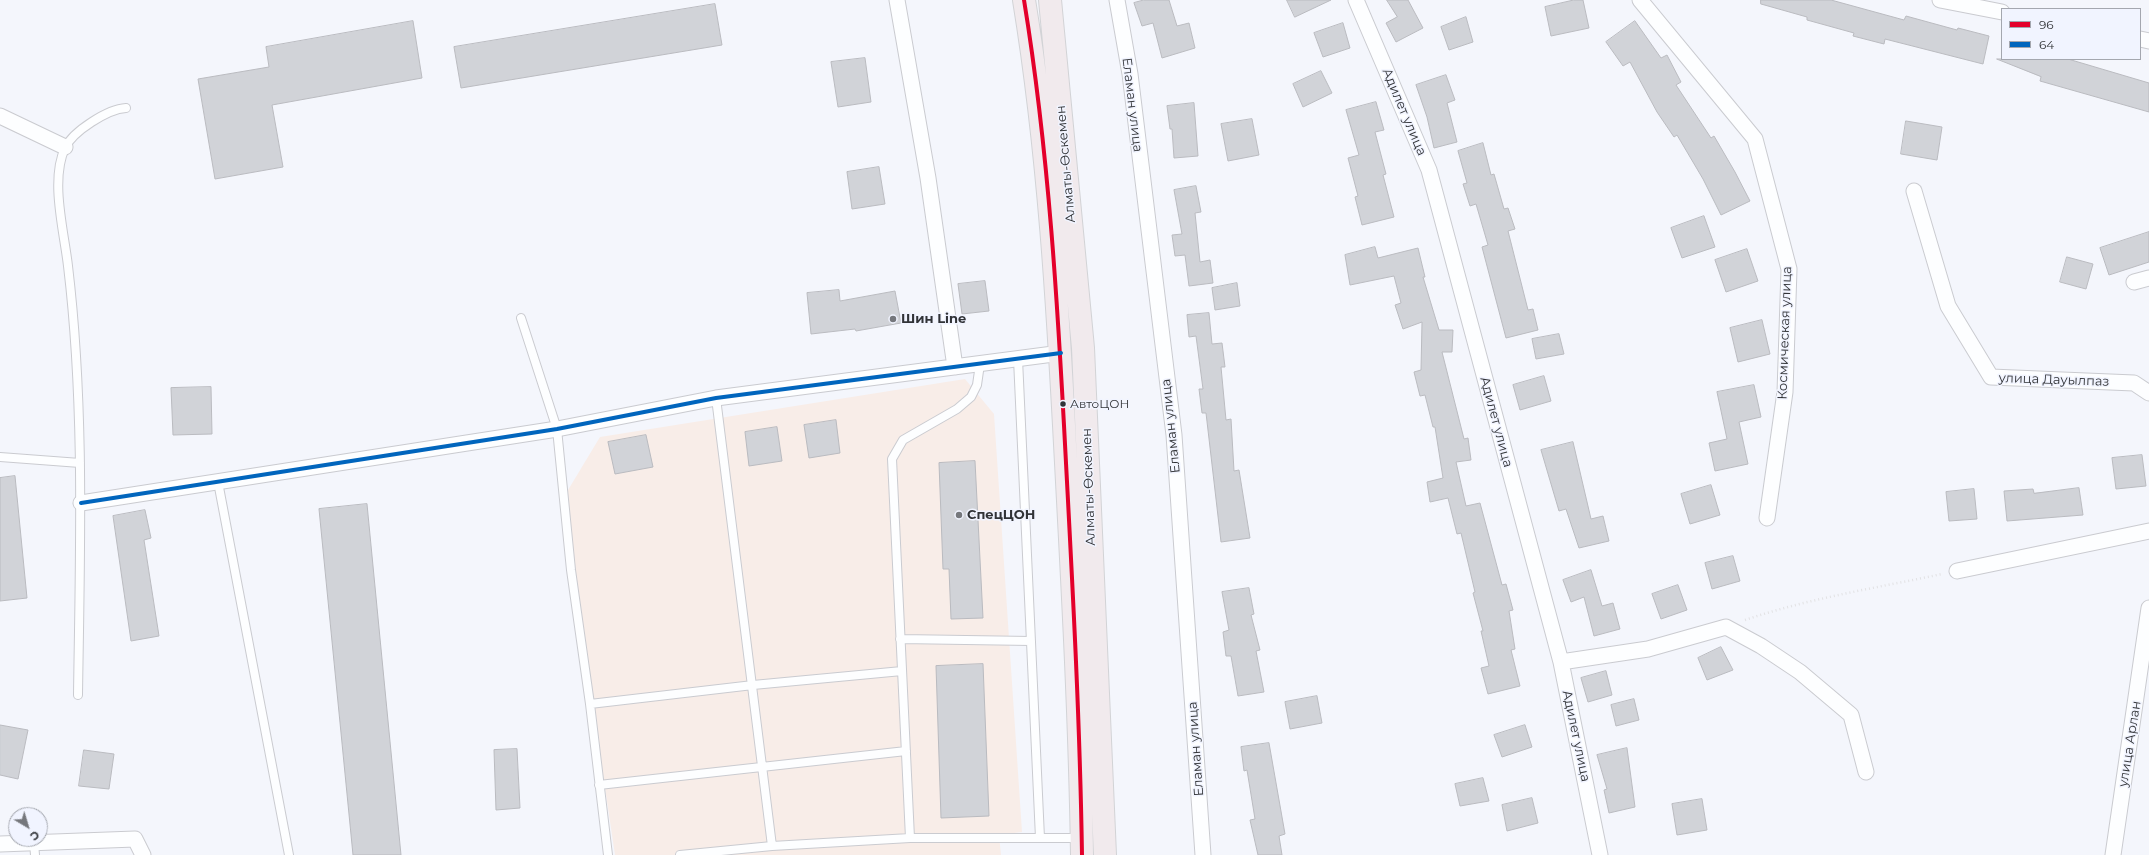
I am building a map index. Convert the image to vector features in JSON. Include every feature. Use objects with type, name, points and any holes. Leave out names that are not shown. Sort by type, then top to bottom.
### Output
[{"type":"main road","name":"Алматы-Өскемен","points":[[1024,0],[1034,64],[1061,353],[1074,619],[1082,846]]},
{"type":"main road","name":"Алматы-Өскемен","points":[[1051,10],[1083,348],[1105,855]]},
{"type":"main road","points":[[1028,24],[1051,10]]},
{"type":"street","points":[[897,0],[928,178],[955,367]]},
{"type":"street","name":"Еламан улица","points":[[1117,0],[1130,74],[1174,435],[1203,855]]},
{"type":"street","name":"Адилет улица","points":[[1356,0],[1429,170],[1560,662],[1600,855]]},
{"type":"street","name":"Космическая улица","points":[[1640,0],[1755,139],[1789,269],[1785,392],[1766,518]]},
{"type":"street","points":[[1940,0],[2001,12]]},
{"type":"street","points":[[0,116],[65,147]]},
{"type":"street","name":"улица Дауылпаз","points":[[1914,191],[1948,306],[1991,377],[2134,383],[2149,393]]},
{"type":"street","points":[[2134,282],[2149,278]]},
{"type":"street","points":[[81,503],[556,429],[716,398],[1061,353]]},
{"type":"street","points":[[1957,571],[2149,531]]},
{"type":"street","name":"улица Арлан","points":[[2113,855],[2149,608]]},
{"type":"street","points":[[1560,662],[1648,649],[1726,627],[1761,646],[1800,672],[1850,715],[1866,772]]},
{"type":"street","points":[[0,844],[34,849],[135,839],[143,855]]},
{"type":"lane","points":[[78,694],[81,503],[76,330],[58,177],[65,147],[88,123],[118,108],[126,108]]},
{"type":"lane","points":[[521,318],[556,429],[571,570],[590,704],[608,855]]},
{"type":"lane","points":[[1018,359],[1040,838]]},
{"type":"lane","points":[[910,838],[892,459],[904,440],[957,409],[972,396],[977,385],[980,364]]},
{"type":"lane","points":[[716,398],[772,846]]},
{"type":"lane","points":[[0,457],[80,463]]},
{"type":"lane","points":[[218,482],[289,855]]},
{"type":"lane","points":[[900,639],[1031,641]]},
{"type":"lane","points":[[590,704],[753,685],[902,671]]},
{"type":"lane","points":[[599,785],[906,750]]},
{"type":"lane","points":[[680,855],[772,846],[910,838],[1040,838],[1082,846]]},
{"type":"path","points":[[1726,627],[1784,607],[1827,596],[1957,571]]},
{"type":"shaded area","points":[[965,379],[994,414],[1022,832],[999,835],[1001,855],[615,855],[562,500],[600,437]]},
{"type":"building","points":[[1144,0],[1169,0],[1177,26],[1189,23],[1195,48],[1162,58],[1153,23],[1142,26],[1134,3]]},
{"type":"building","points":[[1287,0],[1331,0],[1295,17]]},
{"type":"building","points":[[1387,0],[1408,0],[1423,28],[1396,42],[1386,23],[1397,17]]},
{"type":"building","points":[[1574,0],[1583,0],[1589,28],[1551,36],[1545,7]]},
{"type":"building","points":[[1761,0],[1831,0],[1904,20],[1906,16],[1957,30],[1958,28],[1989,36],[1983,64],[1885,39],[1884,44],[1853,36],[1854,33],[1807,20],[1807,17],[1761,4]]},
{"type":"building","points":[[715,4],[722,45],[461,88],[454,47]]},
{"type":"building","points":[[1466,17],[1473,42],[1449,50],[1441,27]]},
{"type":"building","points":[[413,21],[422,78],[272,105],[283,167],[215,179],[198,79],[269,67],[266,47]]},
{"type":"building","points":[[1635,21],[1661,58],[1667,55],[1681,82],[1676,85],[1711,138],[1714,136],[1750,201],[1721,215],[1703,179],[1677,135],[1674,137],[1657,112],[1630,62],[1623,66],[1606,42]]},
{"type":"building","points":[[1343,23],[1350,48],[1323,57],[1314,33]]},
{"type":"building","points":[[865,58],[871,102],[838,107],[831,62]]},
{"type":"building","points":[[1997,59],[2071,60],[2149,83],[2149,112],[2040,81],[2041,77]]},
{"type":"building","points":[[1321,71],[1332,93],[1303,107],[1293,84]]},
{"type":"building","points":[[1446,75],[1455,100],[1447,103],[1457,142],[1434,148],[1427,117],[1416,85]]},
{"type":"building","points":[[1376,102],[1384,130],[1375,132],[1386,174],[1383,175],[1394,217],[1362,225],[1355,197],[1358,196],[1348,158],[1359,155],[1346,110]]},
{"type":"building","points":[[1194,103],[1198,156],[1174,158],[1172,129],[1170,129],[1167,106]]},
{"type":"building","points":[[1252,119],[1259,155],[1228,161],[1221,124]]},
{"type":"building","points":[[1906,121],[1942,127],[1937,160],[1901,154]]},
{"type":"building","points":[[1483,143],[1491,175],[1494,174],[1504,209],[1508,208],[1515,229],[1508,231],[1528,310],[1533,309],[1538,330],[1506,338],[1482,247],[1488,245],[1476,204],[1470,206],[1463,184],[1467,183],[1458,151]]},
{"type":"building","points":[[879,167],[885,204],[852,209],[847,172]]},
{"type":"building","points":[[1196,186],[1201,212],[1195,213],[1200,262],[1210,260],[1213,283],[1189,286],[1185,255],[1175,256],[1172,235],[1182,234],[1174,190]]},
{"type":"building","points":[[1704,216],[1715,247],[1682,258],[1671,228]]},
{"type":"building","points":[[2149,232],[2149,262],[2109,275],[2100,248]]},
{"type":"building","points":[[1375,247],[1378,258],[1418,248],[1425,277],[1423,277],[1439,330],[1453,330],[1452,352],[1442,352],[1464,439],[1468,438],[1471,460],[1456,462],[1466,506],[1480,503],[1502,585],[1506,584],[1513,610],[1509,611],[1515,649],[1511,650],[1520,686],[1488,694],[1481,668],[1489,666],[1481,631],[1483,631],[1473,593],[1475,592],[1461,533],[1457,534],[1448,498],[1430,502],[1427,482],[1443,478],[1435,427],[1433,427],[1425,395],[1420,396],[1414,372],[1421,370],[1422,322],[1403,329],[1395,305],[1401,303],[1394,276],[1350,285],[1345,255]]},
{"type":"building","points":[[1747,249],[1758,281],[1726,292],[1715,260]]},
{"type":"building","points":[[2067,257],[2093,264],[2086,289],[2060,282]]},
{"type":"building","points":[[985,281],[989,311],[962,314],[958,284]]},
{"type":"building","points":[[1237,283],[1240,306],[1215,310],[1212,288]]},
{"type":"building","points":[[839,290],[840,301],[895,291],[901,323],[856,331],[855,329],[811,334],[807,293]]},
{"type":"building","points":[[1209,313],[1212,344],[1222,343],[1225,367],[1221,367],[1226,420],[1231,419],[1234,471],[1239,470],[1250,538],[1221,542],[1206,413],[1202,413],[1199,389],[1203,389],[1196,336],[1189,337],[1187,315]]},
{"type":"building","points":[[1762,320],[1770,354],[1738,362],[1730,328]]},
{"type":"building","points":[[1559,334],[1564,354],[1536,359],[1532,339]]},
{"type":"building","points":[[1544,376],[1551,401],[1520,410],[1513,385]]},
{"type":"building","points":[[1754,385],[1761,417],[1739,422],[1748,464],[1715,471],[1709,443],[1727,439],[1717,392]]},
{"type":"building","points":[[211,387],[212,434],[173,435],[171,388]]},
{"type":"building","points":[[836,420],[840,453],[809,458],[804,425]]},
{"type":"building","points":[[777,427],[782,461],[749,466],[745,432]]},
{"type":"building","points":[[646,435],[653,467],[615,474],[608,442]]},
{"type":"building","points":[[1573,442],[1591,519],[1603,516],[1609,541],[1579,548],[1566,509],[1559,511],[1541,450]]},
{"type":"building","points":[[2142,455],[2146,486],[2116,489],[2112,458]]},
{"type":"building","name":"СпецЦОН","points":[[975,461],[983,618],[951,619],[949,569],[943,569],[939,463]]},
{"type":"building","points":[[15,476],[27,598],[0,601],[0,478]]},
{"type":"building","points":[[1711,485],[1720,515],[1690,524],[1681,494]]},
{"type":"building","points":[[2079,488],[2083,515],[2007,521],[2004,491],[2033,489],[2034,493]]},
{"type":"building","points":[[1974,489],[1977,519],[1949,521],[1946,492]]},
{"type":"building","points":[[367,504],[401,855],[353,855],[319,509]]},
{"type":"building","points":[[145,510],[151,538],[144,540],[159,636],[131,641],[113,516]]},
{"type":"building","points":[[1733,556],[1740,581],[1712,589],[1705,563]]},
{"type":"building","points":[[1591,570],[1602,606],[1613,603],[1620,629],[1594,636],[1584,597],[1571,602],[1563,580]]},
{"type":"building","points":[[1678,585],[1687,610],[1661,619],[1652,594]]},
{"type":"building","points":[[1249,588],[1254,614],[1251,615],[1260,650],[1256,651],[1264,692],[1238,696],[1231,656],[1226,656],[1223,632],[1229,630],[1222,592]]},
{"type":"building","points":[[1721,647],[1733,670],[1707,680],[1698,658]]},
{"type":"building","points":[[983,664],[989,816],[941,818],[936,666]]},
{"type":"building","points":[[1606,671],[1612,695],[1588,702],[1581,678]]},
{"type":"building","points":[[1317,696],[1322,723],[1290,729],[1285,702]]},
{"type":"building","points":[[1634,699],[1639,720],[1616,726],[1611,705]]},
{"type":"building","points":[[0,725],[28,730],[18,779],[0,775]]},
{"type":"building","points":[[1525,725],[1532,747],[1502,757],[1494,735]]},
{"type":"building","points":[[1269,743],[1285,834],[1279,836],[1282,855],[1258,855],[1250,820],[1255,819],[1247,770],[1244,771],[1241,747]]},
{"type":"building","points":[[1627,748],[1635,807],[1609,813],[1604,790],[1607,789],[1597,755]]},
{"type":"building","points":[[517,749],[520,808],[496,810],[494,750]]},
{"type":"building","points":[[84,750],[114,754],[109,789],[79,786]]},
{"type":"building","points":[[1483,778],[1489,801],[1460,806],[1455,784]]},
{"type":"building","points":[[1532,798],[1538,823],[1507,831],[1502,805]]},
{"type":"building","points":[[1702,799],[1707,830],[1677,835],[1672,804]]},
{"type":"transit line","name":"96","points":[[1024,0],[1040,115],[1056,289],[1074,610],[1082,855]]},
{"type":"transit line","name":"64","points":[[81,503],[557,429],[716,398],[1061,353]]},
{"type":"place","name":"Шин Line","points":[[893,319]]},
{"type":"place","name":"АвтоЦОН","points":[[1063,404]]},
{"type":"place","name":"СпецЦОН","points":[[959,515]]}]
